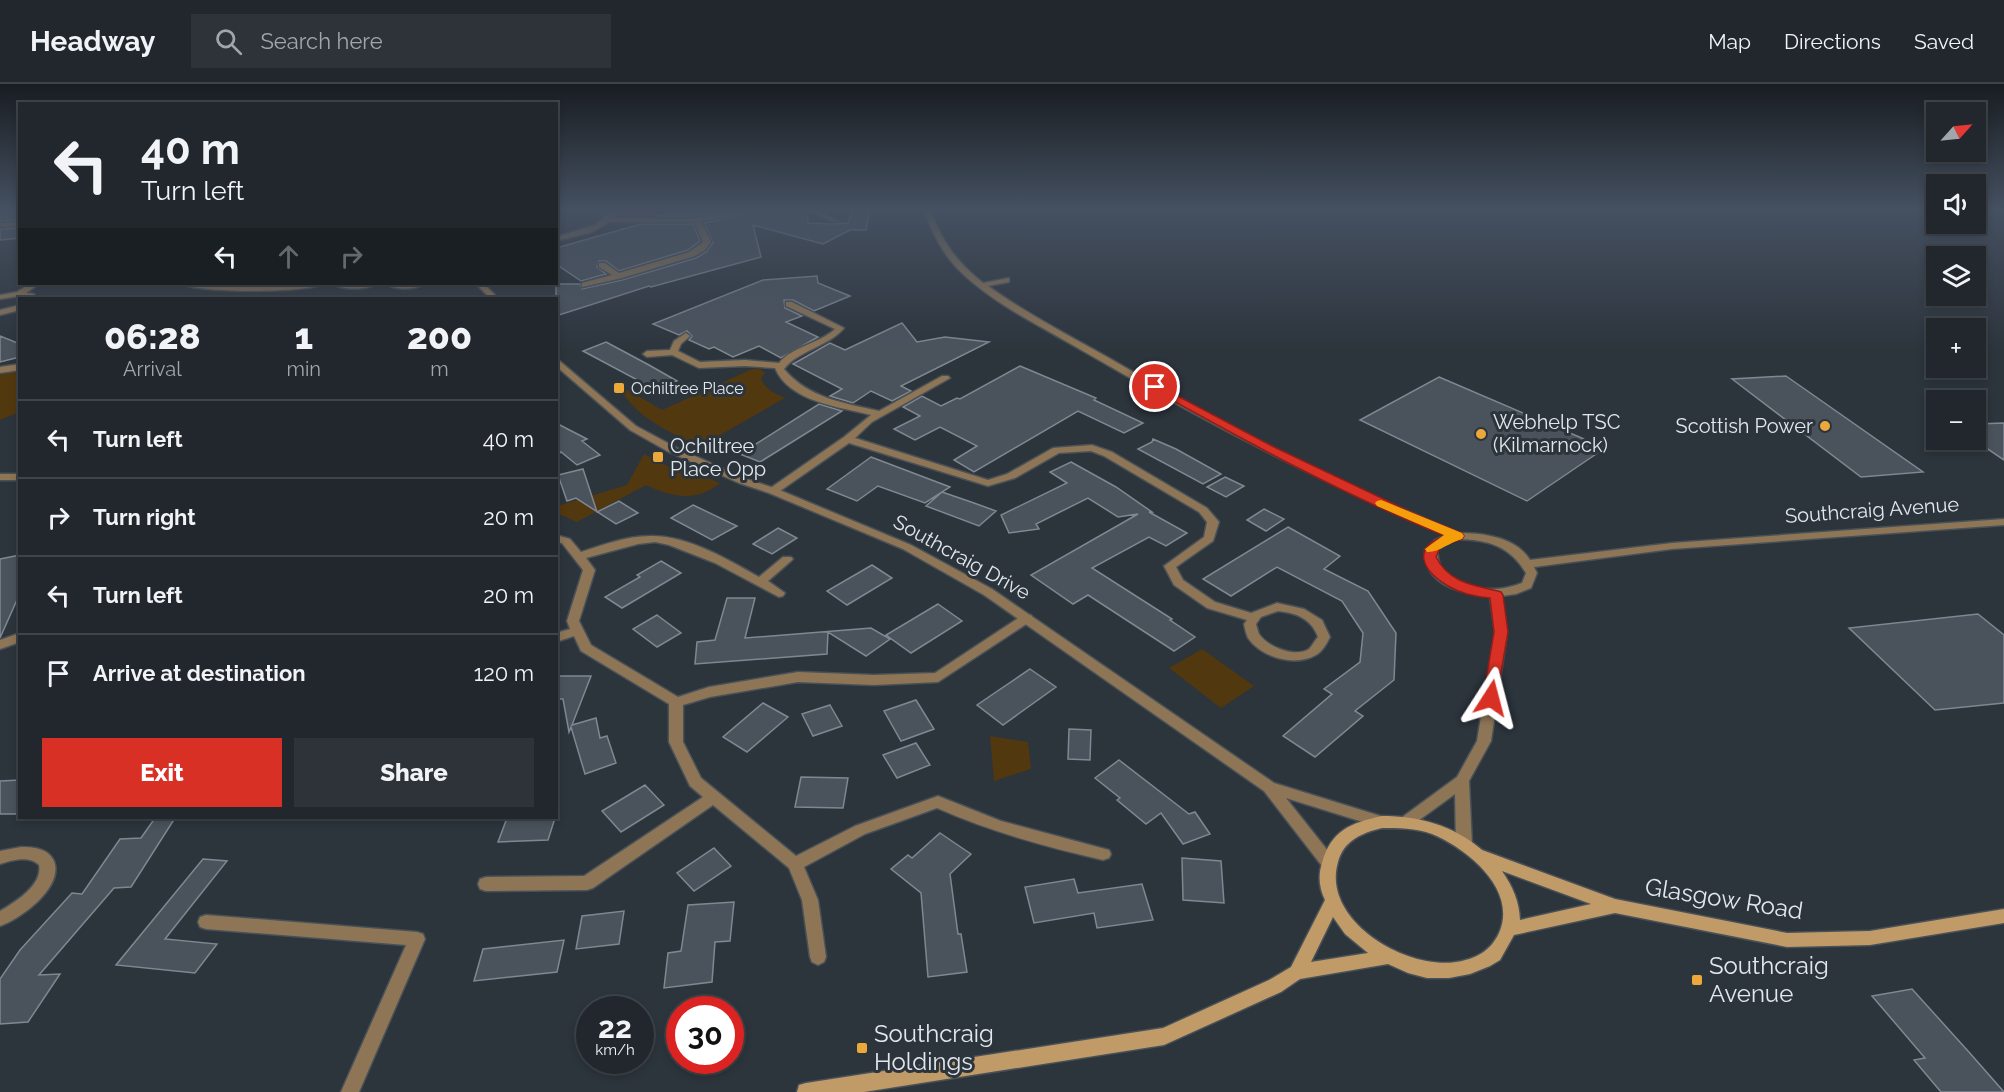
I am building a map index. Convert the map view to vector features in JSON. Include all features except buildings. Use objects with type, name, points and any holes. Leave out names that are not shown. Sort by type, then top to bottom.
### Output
[{"type":"main road","points":[[1382,822],[1406,822],[1445,833],[1481,856],[1499,877],[1511,904],[1511,928],[1494,956],[1466,970],[1427,970],[1387,957],[1356,935],[1332,902],[1326,881],[1328,861],[1336,846],[1354,830],[1382,822]]},
{"type":"main road","name":"Glasgow Road","points":[[1481,856],[1614,906],[1786,940],[1870,939],[2004,916]]},
{"type":"main road","points":[[1297,972],[1332,902]]},
{"type":"main road","name":"Glasgow Road","points":[[1511,928],[1614,906]]},
{"type":"main road","points":[[806,1092],[1164,1036],[1275,986],[1297,972],[1387,957]]},
{"type":"street","points":[[585,285],[685,257]]},
{"type":"street","points":[[951,257],[983,285],[1105,360],[1228,427],[1400,512],[1457,536],[1490,539],[1506,545],[1528,564],[1532,574],[1529,583],[1521,590],[1496,595],[1478,593],[1445,578],[1432,564],[1431,550],[1436,543],[1457,536]]},
{"type":"street","points":[[602,265],[619,276]]},
{"type":"street","points":[[983,285],[1006,280]]},
{"type":"street","points":[[19,294],[33,285]]},
{"type":"street","points":[[188,285],[196,288],[255,286],[290,289],[313,285]]},
{"type":"street","points":[[394,285],[410,285]]},
{"type":"street","points":[[481,285],[493,297]]},
{"type":"street","points":[[0,297],[19,294],[32,297]]},
{"type":"street","points":[[789,304],[840,328],[831,337],[788,358],[779,369],[788,383],[809,395],[881,414]]},
{"type":"street","points":[[0,313],[18,308]]},
{"type":"street","points":[[673,352],[677,344],[686,336]]},
{"type":"street","points":[[647,354],[673,352],[699,365],[745,363],[782,366]]},
{"type":"street","name":"Southcraig Drive","points":[[558,363],[633,428],[682,454],[743,481],[773,491],[907,547],[988,592],[1269,787],[1328,861]]},
{"type":"street","points":[[0,370],[18,367]]},
{"type":"street","points":[[773,491],[848,439],[869,420],[945,378]]},
{"type":"street","points":[[848,439],[988,483],[1011,476],[1057,450],[1092,448],[1108,454],[1203,510],[1213,522],[1209,539],[1170,566],[1178,582],[1211,604],[1252,618],[1267,609],[1277,607],[1299,611],[1317,622],[1322,629],[1324,637],[1322,645],[1304,655],[1278,654],[1256,642],[1250,633],[1249,625],[1252,618]]},
{"type":"street","points":[[0,477],[18,477]]},
{"type":"street","name":"Southcraig Avenue","points":[[1528,564],[1672,546],[2004,522]]},
{"type":"street","points":[[578,557],[654,538],[693,549],[779,593]]},
{"type":"street","points":[[558,539],[566,541],[589,570],[573,621],[586,648],[676,702],[709,692],[798,677],[874,680],[938,677],[1028,618]]},
{"type":"street","points":[[760,582],[787,559]]},
{"type":"street","points":[[1406,822],[1462,781],[1484,741],[1501,632],[1496,595]]},
{"type":"street","points":[[558,637],[577,631]]},
{"type":"street","points":[[0,645],[18,638]]},
{"type":"street","points":[[676,702],[676,742],[695,782],[795,864],[810,900],[818,957]]},
{"type":"street","points":[[1462,781],[1464,845]]},
{"type":"street","name":"Southcraig Drive","points":[[1269,787],[1382,822]]},
{"type":"street","points":[[486,884],[587,883],[713,798]]},
{"type":"street","points":[[795,864],[860,830],[938,802],[973,818],[1026,836],[1103,854]]},
{"type":"street","points":[[0,858],[23,853],[33,854],[44,859],[48,869],[46,880],[35,894],[0,919]]},
{"type":"street","points":[[206,922],[417,939],[350,1092]]},
{"type":"shaded area","points":[[752,369],[760,369],[765,373],[761,378],[765,385],[785,398],[699,447],[647,418],[629,402],[622,392],[628,390],[662,410]]},
{"type":"shaded area","points":[[18,371],[18,412],[0,420],[0,375]]},
{"type":"shaded area","points":[[644,454],[673,469],[695,473],[720,483],[693,496],[665,493],[646,485],[577,522],[558,513],[558,506],[627,485]]},
{"type":"shaded area","points":[[1202,649],[1254,686],[1221,708],[1169,668]]},
{"type":"shaded area","points":[[990,736],[1028,742],[1031,769],[994,781]]},
{"type":"slow traffic","points":[[1381,503],[1457,536],[1445,538],[1436,543],[1432,549]]},
{"type":"place","name":"Ochiltree Place","points":[[619,388]]},
{"type":"place","name":"Scottish Power","points":[[1825,426]]},
{"type":"place","name":"Webhelp TSC (Kilmarnock)","points":[[1481,434]]},
{"type":"place","name":"Ochiltree Place Opp","points":[[658,457]]},
{"type":"place","name":"Southcraig Avenue","points":[[1697,980]]},
{"type":"place","name":"Southcraig Holdings","points":[[862,1048]]},
{"type":"route","points":[[1155,387],[1268,449],[1410,517],[1457,536],[1445,538],[1436,543],[1431,550],[1430,557],[1437,571],[1455,584],[1478,593],[1496,595],[1501,632],[1491,698]]}]
